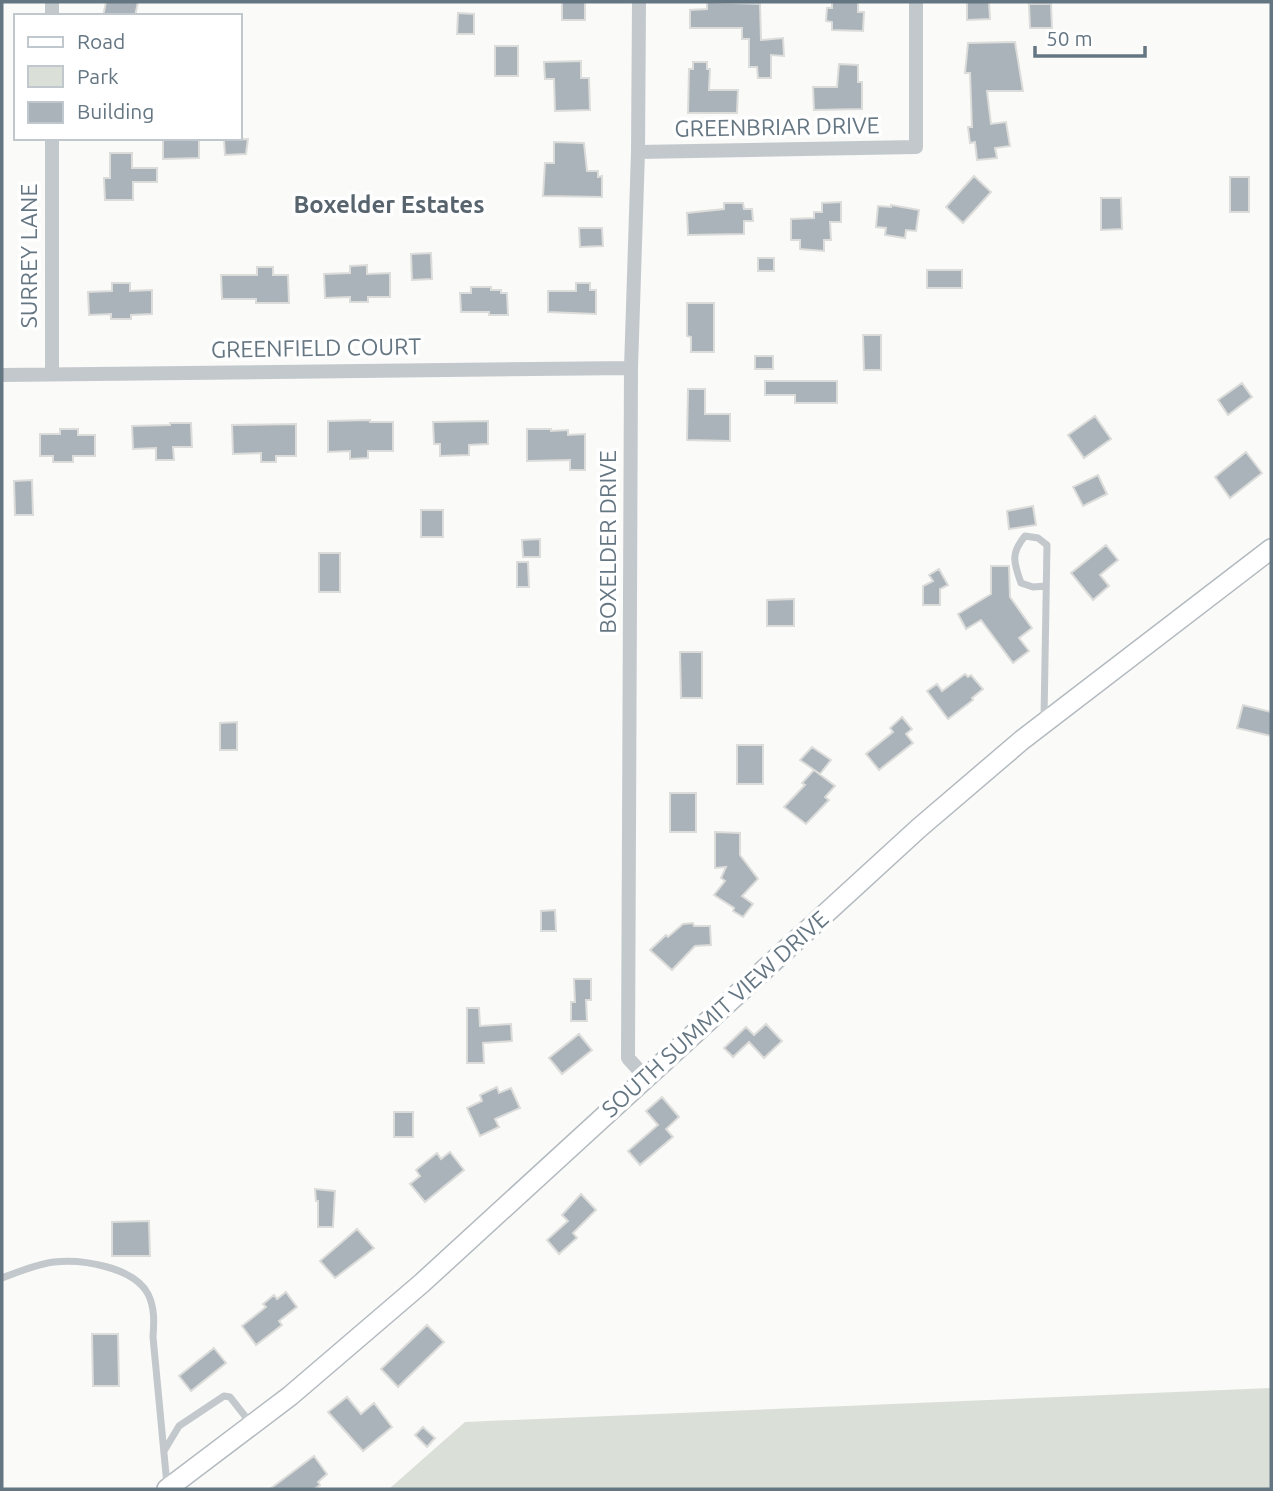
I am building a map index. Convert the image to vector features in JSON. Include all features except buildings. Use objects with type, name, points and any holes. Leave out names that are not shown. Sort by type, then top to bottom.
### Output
[{"type":"street","name":"BOXELDER DRIVE","points":[[639,2],[638,152],[631,368],[628,1058],[645,1077]]},
{"type":"street","name":"GREENBRIAR DRIVE","points":[[638,152],[916,147],[916,2]]},
{"type":"street","name":"SURREY LANE","points":[[52,140],[52,374]]},
{"type":"street","name":"GREENFIELD COURT","points":[[2,375],[631,368]]},
{"type":"street","name":"SOUTH SUMMIT VIEW DRIVE","points":[[167,1489],[290,1396],[422,1283],[919,828],[1044,722],[1271,549]]},
{"type":"lane","points":[[1044,722],[1047,545],[1038,538],[1025,536],[1016,547],[1014,559],[1021,583],[1033,587],[1046,586]]},
{"type":"lane","points":[[2,1278],[54,1262],[91,1264],[134,1278],[148,1293],[154,1313],[153,1337],[167,1489]]},
{"type":"lane","points":[[163,1451],[178,1426],[224,1396],[230,1397],[252,1425]]},
{"type":"green space","points":[[1271,1388],[1271,1489],[389,1489],[465,1422]]},
{"type":"district","name":"Boxelder Estates","points":[[389,205]]}]
